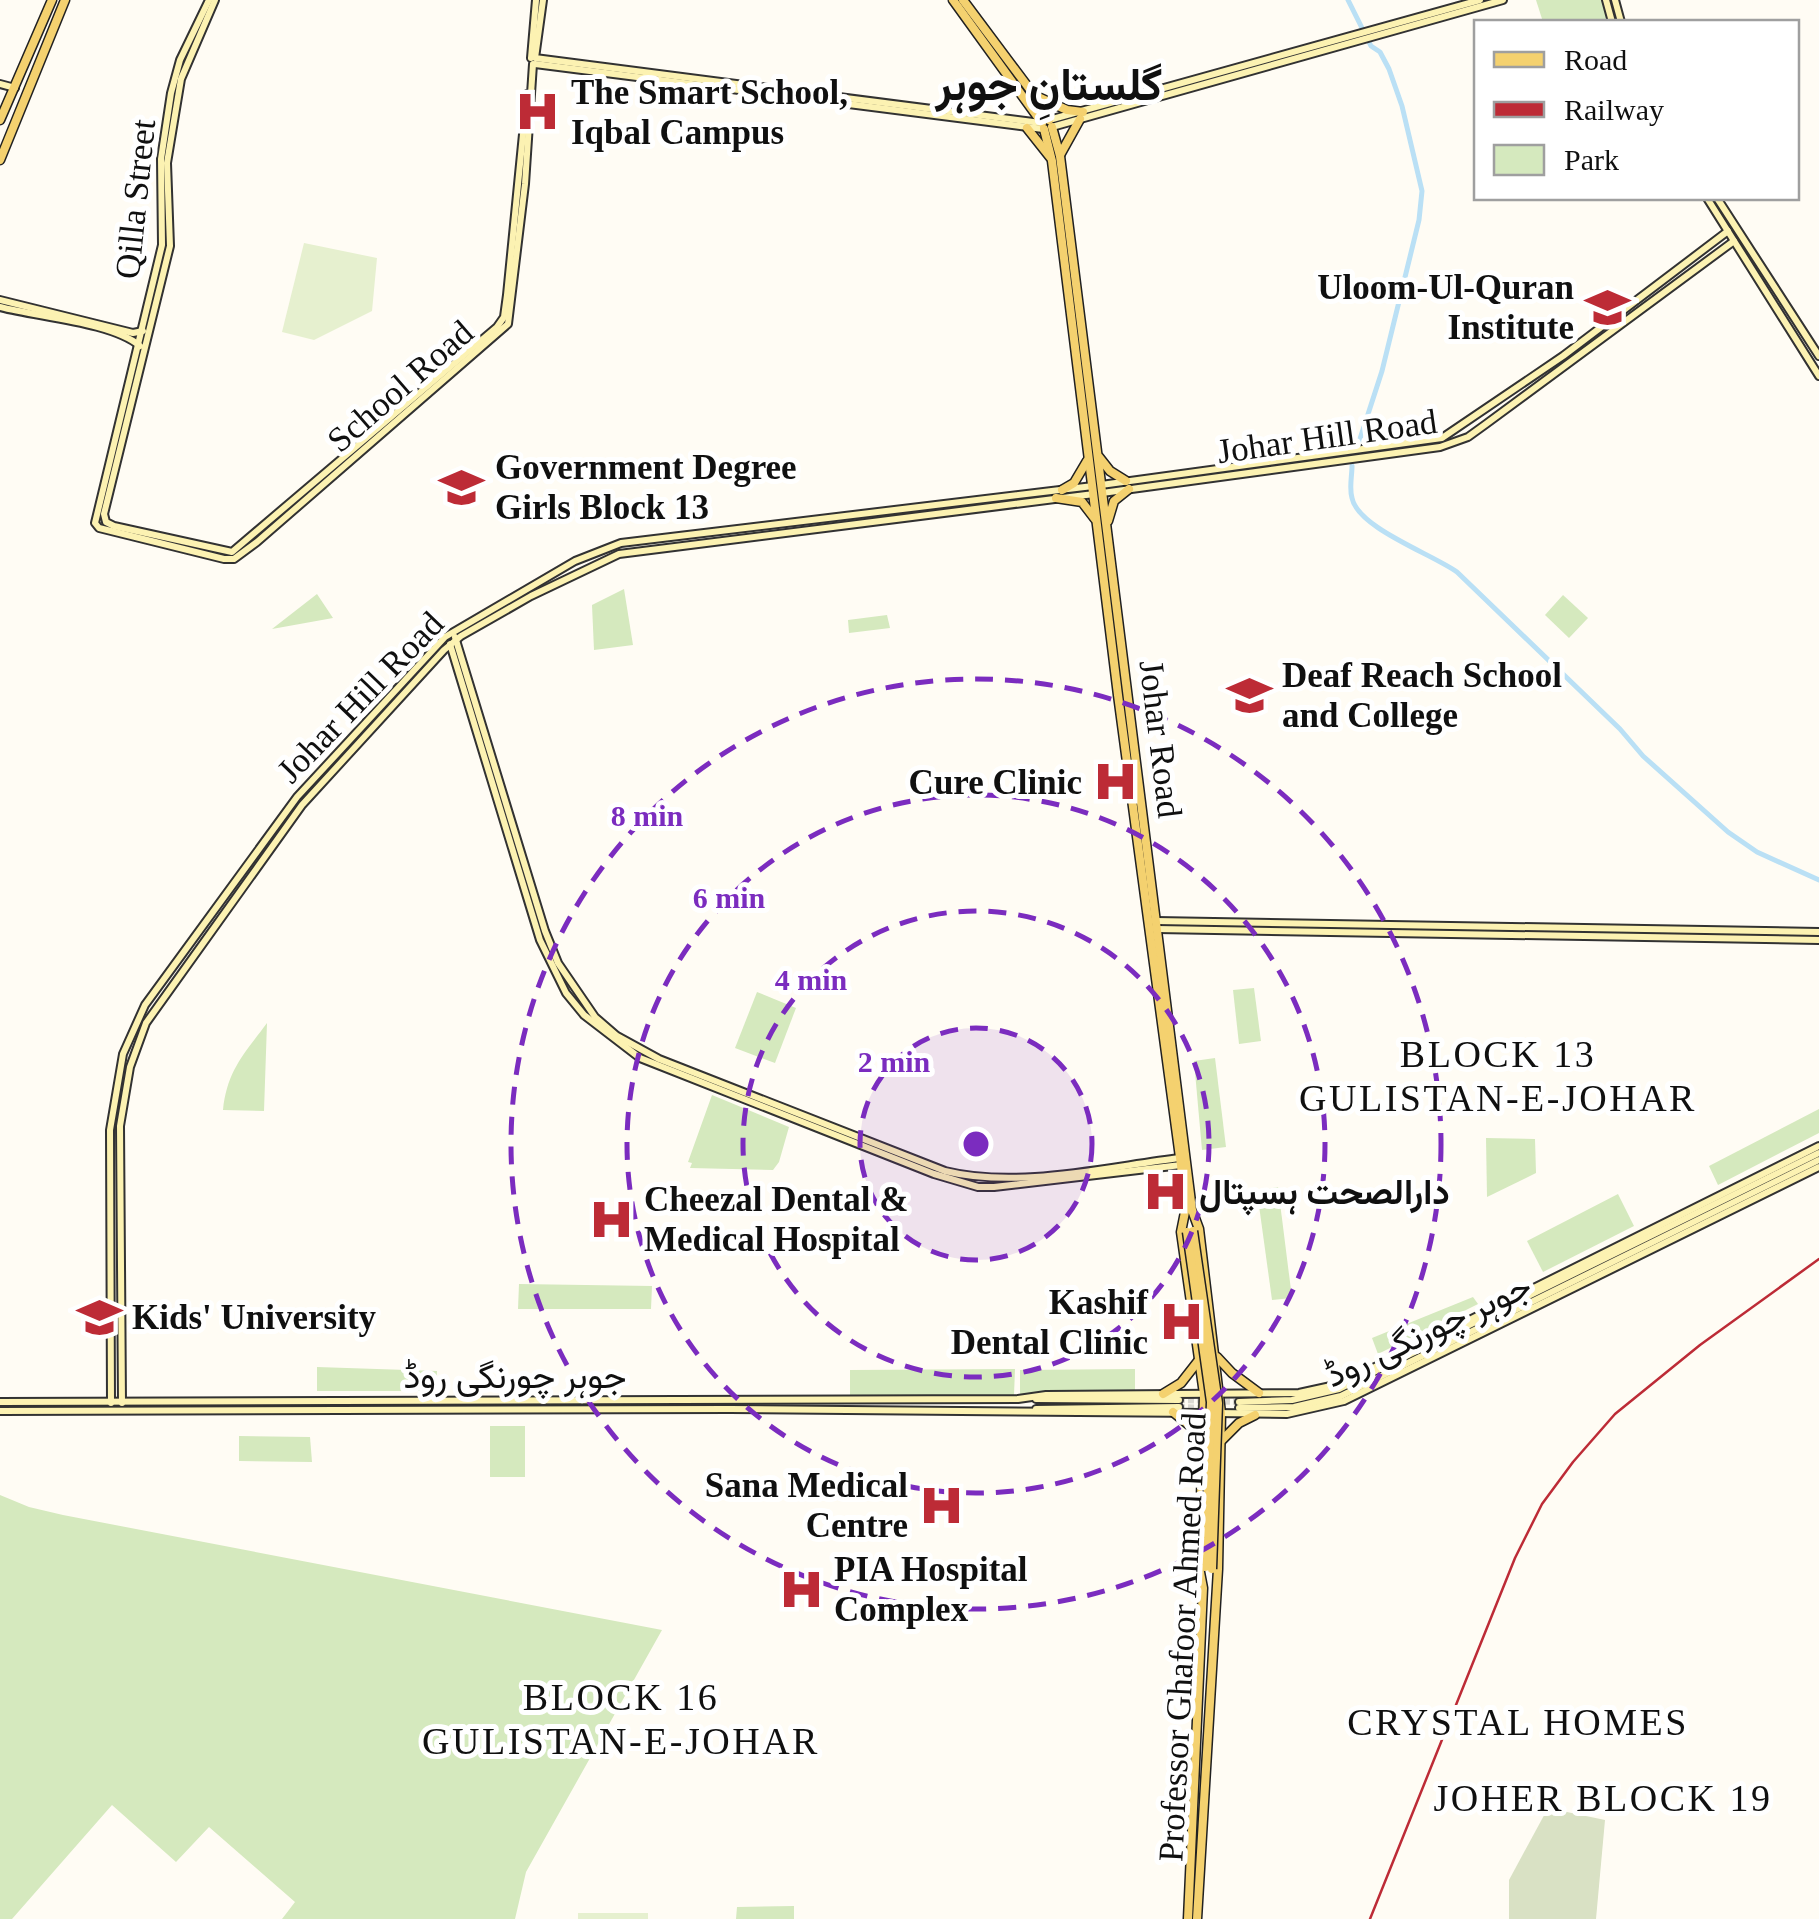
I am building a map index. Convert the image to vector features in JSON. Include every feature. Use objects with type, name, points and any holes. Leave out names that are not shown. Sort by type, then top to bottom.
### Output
[{"type":"main road","points":[[0,120],[52,0]]},
{"type":"main road","points":[[0,160],[64,0]]},
{"type":"main road","name":"Johar Road","points":[[952,0],[1046,126]]},
{"type":"main road","name":"Johar Road","points":[[963,0],[1034,94],[1056,158],[1180,1162],[1188,1211],[1199,1229],[1217,1357]]},
{"type":"main road","points":[[1027,128],[1056,158],[1081,116],[1034,94]]},
{"type":"main road","points":[[1093,454],[1128,485],[1102,525],[1082,502],[1059,494],[1081,475],[1093,454]]},
{"type":"main road","name":"Johar Road","points":[[1119,663],[1157,925],[1188,1211],[1180,1232],[1204,1394],[1199,1567],[1203,1588]]},
{"type":"main road","points":[[1188,1211],[1212,1402],[1209,1568],[1214,1590]]},
{"type":"main road","points":[[1163,1394],[1187,1377],[1200,1357]]},
{"type":"main road","points":[[1217,1357],[1232,1374],[1260,1394]]},
{"type":"main road","name":"Professor Ghafoor Ahmed Road","points":[[1197,1919],[1197,1824],[1218,1569],[1221,1394],[1217,1357]]},
{"type":"main road","points":[[1181,1405],[1204,1451]]},
{"type":"main road","points":[[1221,1440],[1255,1415]]},
{"type":"main road","points":[[1188,1919],[1197,1824],[1203,1588],[1209,1568]]},
{"type":"street","name":"Qilla Street","points":[[106,522],[104,514],[151,308],[170,246],[167,164],[175,93],[212,0]]},
{"type":"street","name":"School Road","points":[[95,523],[99,528],[234,559],[508,324],[540,0]]},
{"type":"street","points":[[533,61],[939,113],[1027,128],[1046,126],[1355,39],[1480,0]]},
{"type":"street","points":[[1377,32],[1503,0]]},
{"type":"street","name":"School Road","points":[[533,61],[537,24]]},
{"type":"street","points":[[538,34],[544,50],[556,61]]},
{"type":"street","points":[[533,61],[959,110],[1046,126]]},
{"type":"street","points":[[0,84],[14,88]]},
{"type":"street","points":[[1713,200],[1728,231],[1819,376]]},
{"type":"street","points":[[1713,200],[1819,356]]},
{"type":"street","points":[[1128,485],[1442,438],[1564,356],[1728,231]]},
{"type":"street","name":"Johar Hill Road","points":[[111,1403],[112,1108],[122,1054],[133,1026],[205,922],[317,781],[453,638],[539,588],[574,561],[621,543],[1379,457],[1456,442],[1486,424],[1734,240]]},
{"type":"street","points":[[1750,266],[1758,262]]},
{"type":"street","points":[[0,303],[133,333],[142,331]]},
{"type":"street","name":"Qilla Street","points":[[95,523],[151,308]]},
{"type":"street","points":[[103,327],[140,346]]},
{"type":"street","name":"School Road","points":[[106,522],[133,534]]},
{"type":"street","points":[[453,638],[544,930],[572,986],[596,1017],[638,1049],[934,1174],[978,1187],[1013,1186],[1180,1162]]},
{"type":"street","name":"Johar Hill Road","points":[[414,676],[453,638]]},
{"type":"street","name":"Johar Hill Road","points":[[122,1402],[119,1168],[123,1096],[142,1032],[317,781]]},
{"type":"street","points":[[1157,925],[1663,933],[1819,940]]},
{"type":"street","points":[[1663,933],[1819,932]]},
{"type":"street","name":"جوہر چورنگی روڈ","points":[[0,1411],[1030,1398],[1181,1405],[1221,1413],[1260,1394],[1300,1393],[1348,1379],[1819,1151]]},
{"type":"street","name":"جوہر چورنگی روڈ","points":[[1236,1404],[1292,1400],[1339,1389],[1819,1151]]},
{"type":"street","name":"جوہر چورنگی روڈ","points":[[204,1406],[1046,1413],[1181,1405],[1204,1394],[1221,1394],[1255,1415],[1287,1414],[1344,1401],[1819,1151]]},
{"type":"street","points":[[109,1168],[119,1168]]},
{"type":"street","name":"جوہر چورنگی روڈ","points":[[1030,1398],[1163,1394],[1181,1405]]},
{"type":"street","points":[[754,1400],[754,1410]]},
{"type":"street","points":[[766,1400],[767,1410]]},
{"type":"street","name":"جوہر چورنگی روڈ","points":[[0,1402],[122,1402],[189,1407]]},
{"type":"green space","points":[[1536,0],[1605,0],[1610,20],[1542,20]]},
{"type":"green space","points":[[304,243],[377,258],[372,311],[314,340],[282,332]]},
{"type":"green space","points":[[624,589],[633,645],[594,650],[592,605]]},
{"type":"green space","points":[[317,594],[333,618],[272,629]]},
{"type":"green space","points":[[1563,595],[1588,618],[1569,638],[1545,615]]},
{"type":"green space","points":[[887,615],[890,628],[849,633],[848,620]]},
{"type":"green space","points":[[1254,988],[1261,1041],[1239,1044],[1233,990]]},
{"type":"green space","points":[[757,992],[796,1008],[775,1063],[735,1048]]},
{"type":"green space","points":[[267,1023],[264,1111],[223,1110],[233,1074]]},
{"type":"green space","points":[[1215,1058],[1226,1147],[1202,1150],[1194,1061]]},
{"type":"green space","points":[[712,1095],[789,1127],[773,1170],[690,1168],[692,1163],[688,1162]]},
{"type":"green space","points":[[1819,1109],[1819,1133],[1718,1185],[1709,1166]]},
{"type":"green space","points":[[1486,1138],[1535,1139],[1536,1173],[1487,1197]]},
{"type":"green space","points":[[1278,1187],[1292,1298],[1272,1300],[1257,1191]]},
{"type":"green space","points":[[1618,1194],[1634,1226],[1543,1272],[1527,1241]]},
{"type":"green space","points":[[519,1284],[652,1286],[651,1309],[518,1309]]},
{"type":"green space","points":[[1473,1297],[1478,1304],[1378,1354],[1372,1338]]},
{"type":"green space","points":[[317,1367],[437,1371],[436,1391],[317,1391]]},
{"type":"green space","points":[[1015,1369],[1014,1395],[850,1395],[850,1370]]},
{"type":"green space","points":[[1135,1369],[1135,1394],[1020,1394],[1020,1370]]},
{"type":"green space","points":[[490,1426],[525,1426],[525,1477],[490,1477]]},
{"type":"green space","points":[[239,1436],[310,1437],[312,1462],[239,1461]]},
{"type":"green space","points":[[0,1495],[63,1515],[662,1630],[526,1872],[515,1919],[282,1919],[295,1902],[209,1827],[176,1862],[112,1805],[12,1919],[0,1919]]},
{"type":"green space","points":[[1548,1808],[1605,1820],[1596,1919],[1509,1919],[1509,1880]]},
{"type":"green space","points":[[794,1906],[794,1919],[736,1919],[737,1907]]},
{"type":"green space","points":[[578,1913],[648,1913],[648,1919],[578,1919]]},
{"type":"waterway","points":[[1348,0],[1371,46],[1380,52],[1389,69],[1422,191],[1419,220],[1382,371],[1358,445]]},
{"type":"waterway","points":[[1352,466],[1352,498],[1367,520],[1457,572],[1620,729],[1643,756],[1728,832],[1757,852],[1819,880]]},
{"type":"tunnel","points":[[1179,1400],[1239,1402]]},
{"type":"tunnel","points":[[1179,1407],[1208,1408]]},
{"type":"railway","points":[[1370,1919],[1515,1558],[1542,1504],[1615,1414],[1700,1345],[1819,1259]]},
{"type":"place","name":"The Smart School, Iqbal Campus","points":[[538,112]]},
{"type":"place","name":"Uloom-Ul-Quran Institute","points":[[1607,307]]},
{"type":"place","name":"Government Degree Girls Block 13","points":[[462,487]]},
{"type":"place","name":"Deaf Reach School and College","points":[[1249,695]]},
{"type":"place","name":"Cure Clinic","points":[[1115,782]]},
{"type":"place","name":"دارالصحت ہسپتال","points":[[1166,1192]]},
{"type":"place","name":"Cheezal Dental & Medical Hospital","points":[[611,1219]]},
{"type":"place","name":"Kids' University","points":[[99,1317]]},
{"type":"place","name":"Kashif Dental Clinic","points":[[1181,1322]]},
{"type":"place","name":"Sana Medical Centre","points":[[941,1505]]},
{"type":"place","name":"PIA Hospital Complex","points":[[801,1589]]},
{"type":"district","name":"گلستانِ جوہر","points":[[1049,84]]},
{"type":"district","name":"BLOCK 13 GULISTAN-E-JOHAR","points":[[1498,1076]]},
{"type":"district","name":"BLOCK 16 GULISTAN-E-JOHAR","points":[[621,1719]]},
{"type":"district","name":"CRYSTAL HOMES","points":[[1518,1722]]},
{"type":"district","name":"JOHER BLOCK 19","points":[[1603,1798]]}]
